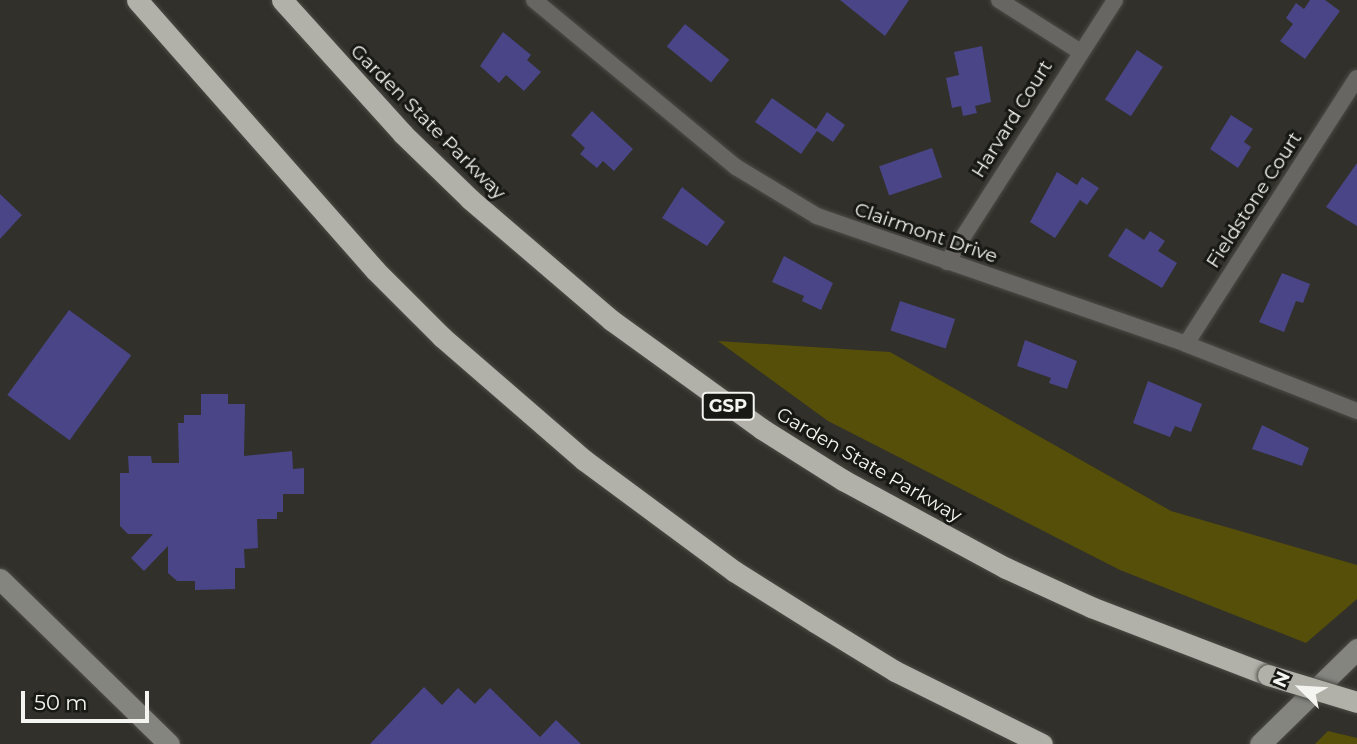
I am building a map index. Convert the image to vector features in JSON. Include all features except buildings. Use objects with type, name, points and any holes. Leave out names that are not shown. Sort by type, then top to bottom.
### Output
[{"type":"highway","points":[[137,0],[376,271],[442,337],[584,460],[713,556],[815,622],[895,671],[1042,744]]},
{"type":"highway","name":"Garden State Parkway","points":[[282,0],[403,134],[470,199],[611,320],[762,429],[843,480],[1006,568],[1091,607],[1268,674],[1357,702]]},
{"type":"main road","points":[[0,579],[169,744]]},
{"type":"main road","points":[[1260,744],[1357,649]]},
{"type":"street","name":"Clairmont Drive","points":[[534,0],[762,185],[839,225],[1186,344],[1357,411]]},
{"type":"street","points":[[999,0],[1079,51]]},
{"type":"street","name":"Harvard Court","points":[[947,262],[1079,51],[1115,0]]},
{"type":"street","name":"Fieldstone Court","points":[[1186,344],[1357,78]]},
{"type":"shaded area","points":[[718,341],[890,352],[1171,511],[1357,565],[1357,599],[1306,643],[1120,570],[828,421]]},
{"type":"shaded area","points":[[1328,731],[1357,738],[1357,744],[1315,744]]}]
